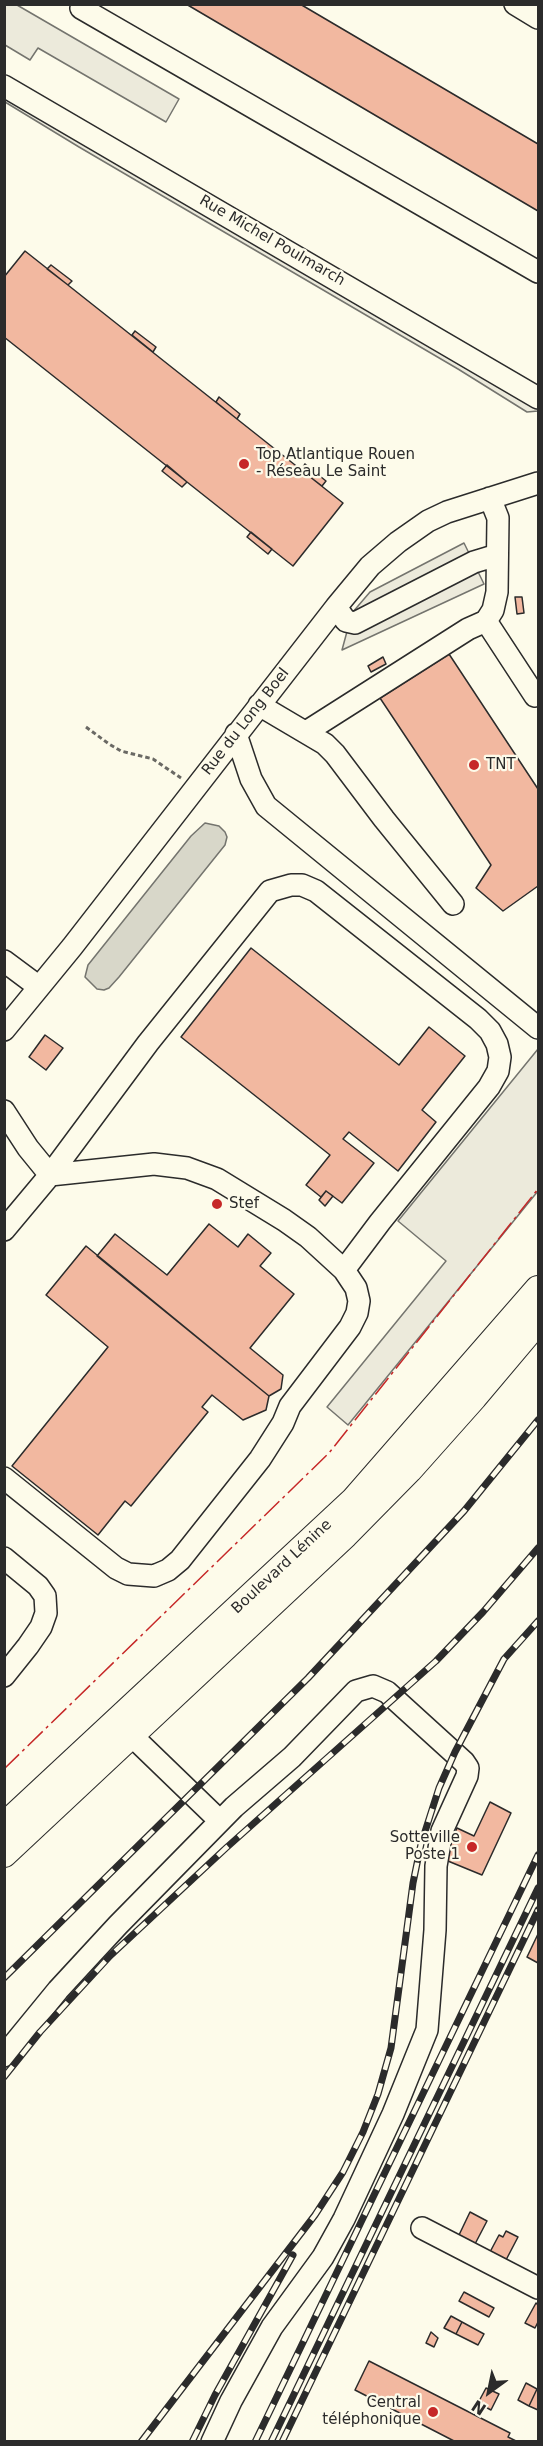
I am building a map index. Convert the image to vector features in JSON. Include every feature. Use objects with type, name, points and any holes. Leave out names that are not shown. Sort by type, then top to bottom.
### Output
[{"type":"main road","name":"Boulevard Lénine","points":[[4,1826],[354,1500],[538,1289]]},
{"type":"main road","points":[[4,1854],[345,1534],[409,1470],[538,1322]]},
{"type":"street","points":[[515,4],[538,18]]},
{"type":"street","points":[[81,8],[538,272]]},
{"type":"street","name":"Rue Michel Poulmarch","points":[[4,86],[538,398]]},
{"type":"street","name":"Rue du Long Boel","points":[[4,1030],[370,566],[398,542],[447,512],[538,483]]},
{"type":"street","points":[[306,732],[468,629],[486,621],[493,610],[496,591],[498,518],[490,498]]},
{"type":"street","points":[[336,607],[346,621],[355,623],[474,562],[497,555]]},
{"type":"street","points":[[486,621],[535,696]]},
{"type":"street","points":[[259,705],[306,732],[335,754],[453,904]]},
{"type":"street","points":[[236,735],[251,779],[266,806],[538,1028]]},
{"type":"street","points":[[4,1230],[50,1175],[148,1043],[260,902],[270,891],[280,887],[302,885],[332,902],[478,1019],[490,1031],[497,1044],[500,1057],[498,1071],[489,1087],[344,1270]]},
{"type":"street","points":[[4,961],[39,987]]},
{"type":"street","points":[[4,1111],[28,1148],[50,1175]]},
{"type":"street","points":[[4,1145],[28,1148]]},
{"type":"street","points":[[4,1478],[122,1571],[139,1576],[154,1575],[168,1570],[180,1560],[260,1459],[283,1423],[290,1406],[350,1327],[357,1313],[359,1301],[356,1288],[344,1270],[308,1237],[217,1179],[187,1168],[154,1164],[50,1175]]},
{"type":"street","points":[[4,1558],[38,1586],[45,1596],[46,1613],[41,1627],[4,1676]]},
{"type":"street","points":[[4,2056],[83,1962],[220,1821],[292,1757],[356,1691],[366,1686],[373,1686],[387,1692],[433,1736],[454,1752],[468,1768],[459,1795],[442,1831],[436,1866],[435,1930],[427,2030],[393,2114],[344,2218],[323,2257],[272,2327],[231,2400],[212,2442]]},
{"type":"street","points":[[131,1735],[220,1821]]},
{"type":"street","points":[[422,2228],[538,2288]]},
{"type":"path","points":[[86,727],[121,751],[153,759],[194,789]]},
{"type":"shaded area","points":[[5,4],[17,5],[179,99],[166,122],[38,48],[30,60],[5,45]]},
{"type":"shaded area","points":[[4,94],[538,406],[538,411],[527,412],[458,369],[79,147],[5,102]]},
{"type":"shaded area","points":[[464,543],[484,584],[342,650],[352,613],[370,592]]},
{"type":"shaded area","points":[[205,823],[219,826],[225,832],[227,837],[225,845],[119,977],[109,988],[97,989],[85,977],[88,965],[191,836]]},
{"type":"shaded area","points":[[538,1049],[538,1191],[348,1425],[327,1407],[446,1261],[398,1221]]},
{"type":"building","points":[[186,4],[300,4],[538,144],[538,211]]},
{"type":"building","points":[[25,251],[343,503],[293,566],[4,337],[4,277]]},
{"type":"building","points":[[51,265],[72,281],[68,285],[47,269]]},
{"type":"building","points":[[135,331],[156,347],[153,352],[132,335]]},
{"type":"building","points":[[219,397],[240,414],[237,419],[216,402]]},
{"type":"building","points":[[305,464],[326,481],[322,486],[301,470]]},
{"type":"building","points":[[167,465],[187,482],[182,487],[162,471]]},
{"type":"building","points":[[251,532],[272,549],[268,554],[247,537]]},
{"type":"building","points":[[515,597],[522,597],[524,613],[517,614]]},
{"type":"building","points":[[449,654],[538,789],[538,886],[503,911],[476,888],[491,865],[380,698]]},
{"type":"building","points":[[383,657],[386,664],[371,672],[368,666]]},
{"type":"building","points":[[251,948],[399,1065],[429,1027],[465,1056],[422,1110],[436,1122],[398,1171],[349,1132],[343,1139],[374,1163],[342,1203],[326,1191],[321,1197],[306,1185],[330,1155],[181,1037]]},
{"type":"building","points":[[45,1035],[63,1048],[46,1070],[29,1057]]},
{"type":"building","points":[[326,1191],[333,1196],[325,1206],[319,1200]]},
{"type":"building","points":[[209,1224],[238,1247],[248,1234],[271,1253],[260,1266],[294,1294],[250,1348],[283,1375],[281,1389],[269,1396],[97,1256],[115,1234],[167,1275]]},
{"type":"building","points":[[86,1246],[269,1396],[266,1410],[243,1420],[212,1395],[202,1407],[208,1412],[131,1506],[125,1501],[98,1535],[12,1466],[108,1347],[46,1295]]},
{"type":"building","name":"Sotteville Poste 1","points":[[490,1802],[511,1813],[482,1875],[443,1859],[457,1828],[474,1836]]},
{"type":"building","points":[[538,1934],[538,1963],[527,1957]]},
{"type":"building","points":[[470,2212],[487,2221],[475,2244],[459,2235]]},
{"type":"building","points":[[506,2231],[518,2237],[506,2260],[490,2252],[499,2235],[503,2237]]},
{"type":"building","points":[[464,2292],[494,2308],[489,2317],[459,2301]]},
{"type":"building","points":[[536,2303],[538,2322],[535,2328],[525,2323]]},
{"type":"building","points":[[451,2316],[462,2322],[456,2334],[444,2328]]},
{"type":"building","points":[[462,2322],[484,2334],[478,2345],[456,2334]]},
{"type":"building","points":[[431,2332],[438,2338],[434,2347],[426,2343]]},
{"type":"building","name":"Central téléphonique","points":[[369,2361],[510,2433],[508,2437],[518,2442],[456,2442],[355,2390]]},
{"type":"building","points":[[526,2383],[537,2389],[529,2406],[518,2400]]},
{"type":"building","points":[[486,2388],[499,2394],[491,2410],[478,2403]]},
{"type":"building","points":[[538,2390],[538,2410],[529,2406]]},
{"type":"railway","points":[[4,1978],[308,1678],[464,1511],[538,1420]]},
{"type":"railway","points":[[4,2077],[40,2032],[110,1956],[226,1848],[436,1661],[483,1612],[538,1548]]},
{"type":"railway","points":[[141,2442],[315,2215],[343,2172],[363,2132],[378,2094],[391,2048],[413,1883],[421,1844],[439,1788],[455,1752],[504,1659],[538,1621]]},
{"type":"railway","points":[[255,2442],[538,1855]]},
{"type":"railway","points":[[271,2442],[538,1888]]},
{"type":"railway","points":[[282,2442],[538,1910]]},
{"type":"railway","points":[[192,2442],[215,2395],[293,2255]]},
{"type":"power","points":[[4,1769],[329,1453],[538,1189]]},
{"type":"place","name":"Top Atlantique Rouen - Réseau Le Saint","points":[[244,464]]},
{"type":"place","name":"TNT","points":[[474,765]]},
{"type":"place","name":"Stef","points":[[217,1204]]},
{"type":"place","name":"Sotteville Poste 1","points":[[472,1847]]},
{"type":"place","name":"Central téléphonique","points":[[433,2412]]}]
